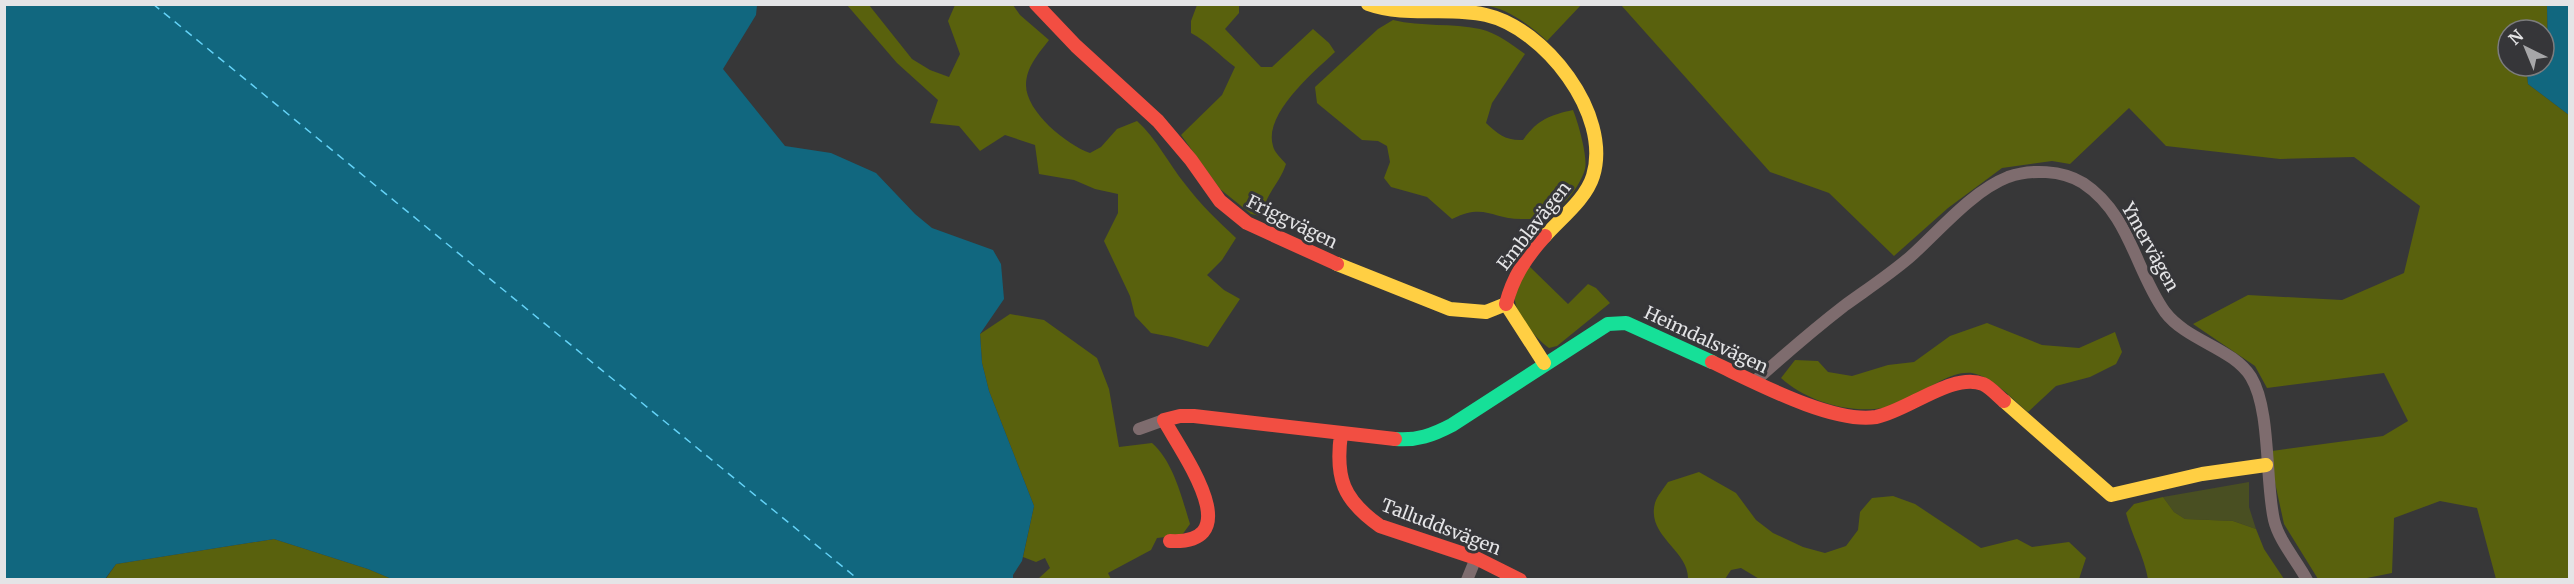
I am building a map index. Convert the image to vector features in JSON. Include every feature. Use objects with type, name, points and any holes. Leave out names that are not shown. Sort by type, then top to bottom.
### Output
[{"type":"street","name":"Friggvägen","points":[[1036,4],[1076,46],[1158,121],[1191,160],[1220,201],[1247,224],[1368,278],[1450,309],[1486,312],[1506,304]]},
{"type":"street","name":"Emblavägen","points":[[1368,4],[1393,10],[1436,13],[1470,12],[1507,22],[1543,49],[1571,81],[1582,101],[1590,120],[1595,142],[1590,183],[1530,254],[1512,281],[1506,304]]},
{"type":"street","name":"Ymervägen","points":[[1754,382],[1819,326],[1908,259],[1964,207],[1992,186],[2007,177],[2025,173],[2053,173],[2083,183],[2112,211],[2138,255],[2159,301],[2178,326],[2239,364],[2252,378],[2262,409],[2266,465],[2275,523],[2307,579]]},
{"type":"street","points":[[1506,304],[1544,363]]},
{"type":"street","name":"Heimdalsvägen","points":[[1164,420],[1186,414],[1220,420],[1321,429],[1341,434],[1412,440],[1444,430],[1544,363],[1608,324],[1617,321],[1650,332],[1788,397],[1841,416],[1875,417],[1891,413],[1955,383],[1967,381],[1984,384],[2026,418],[2111,495],[2202,474],[2266,465]]},
{"type":"street","points":[[1139,429],[1164,420],[1194,476],[1210,513],[1209,524],[1201,535],[1189,540],[1170,541]]},
{"type":"street","name":"Talluddsvägen","points":[[1341,434],[1337,470],[1344,488],[1360,512],[1380,526],[1476,558],[1520,579]]},
{"type":"street","points":[[1467,579],[1476,558]]},
{"type":"green space","points":[[847,5],[869,5],[912,59],[930,70],[949,77],[960,54],[948,21],[955,5],[1013,5],[1020,15],[1049,40],[1031,66],[1026,85],[1033,106],[1049,126],[1070,143],[1090,153],[1101,147],[1117,129],[1137,121],[1151,135],[1197,198],[1236,238],[1222,260],[1207,275],[1224,290],[1240,299],[1208,347],[1151,333],[1135,316],[1130,296],[1104,241],[1118,213],[1118,194],[1095,189],[1074,180],[1039,174],[1035,145],[1005,135],[980,151],[959,126],[930,123],[938,100],[897,63]]},
{"type":"green space","points":[[1197,5],[1239,5],[1239,13],[1225,29],[1261,67],[1272,67],[1313,29],[1329,43],[1335,52],[1293,94],[1276,120],[1272,134],[1273,146],[1286,164],[1264,207],[1270,218],[1251,214],[1220,189],[1181,135],[1222,95],[1235,67],[1191,33],[1191,21]]},
{"type":"green space","points":[[1483,5],[1581,5],[1547,41],[1509,13]]},
{"type":"green space","points":[[1621,5],[2547,5],[2547,18],[2496,18],[2496,78],[2528,78],[2528,84],[2569,115],[2569,579],[2496,579],[2477,508],[2440,501],[2394,518],[2392,573],[2362,579],[2318,579],[2284,524],[2272,469],[2272,451],[2383,436],[2408,421],[2384,373],[2267,388],[2255,366],[2193,324],[2248,295],[2342,300],[2404,273],[2420,206],[2354,157],[2280,159],[2166,146],[2129,108],[2070,164],[2052,161],[2002,168],[1948,208],[1894,256],[1829,193],[1770,172]]},
{"type":"green space","points":[[1393,20],[1480,29],[1498,36],[1525,54],[1492,103],[1486,123],[1503,136],[1523,140],[1545,119],[1573,110],[1580,131],[1586,164],[1574,191],[1563,204],[1550,214],[1536,219],[1513,219],[1473,212],[1452,219],[1427,197],[1391,187],[1384,178],[1390,162],[1387,146],[1378,141],[1362,140],[1317,103],[1315,87],[1378,29]]},
{"type":"green space","points":[[1529,266],[1568,304],[1588,284],[1596,288],[1610,303],[1557,346],[1549,348],[1527,325],[1515,303],[1517,289]]},
{"type":"green space","points":[[1010,314],[1044,320],[1097,358],[1109,389],[1119,447],[1152,443],[1166,460],[1176,480],[1190,524],[1182,535],[1157,538],[1151,550],[1108,573],[1111,579],[1038,579],[1050,568],[1045,558],[1036,562],[1023,557],[1034,506],[989,391],[982,363],[980,334]]},
{"type":"green space","points":[[1987,323],[2042,345],[2079,348],[2115,332],[2122,352],[2116,364],[2090,377],[2056,386],[2028,412],[1995,384],[1972,373],[1957,374],[1899,403],[1874,409],[1846,408],[1817,400],[1781,378],[1795,360],[1818,361],[1828,372],[1852,376],[1888,365],[1914,362],[1950,336]]},
{"type":"green space","points":[[1699,472],[1736,493],[1756,520],[1773,533],[1803,547],[1825,553],[1846,546],[1858,530],[1860,512],[1872,498],[1893,496],[1915,504],[1981,548],[2017,539],[2032,547],[2069,542],[2086,558],[2079,579],[1761,580],[1741,568],[1731,570],[1725,579],[1688,579],[1682,560],[1656,525],[1655,503],[1668,482]]},
{"type":"green space","points":[[2249,482],[2249,507],[2256,529],[2233,521],[2185,519],[2174,512],[2163,497]]},
{"type":"green space","points":[[2163,497],[2174,512],[2185,519],[2233,521],[2256,529],[2264,549],[2284,579],[2148,579],[2126,513],[2134,504]]},
{"type":"green space","points":[[274,539],[392,579],[105,580],[116,564]]},
{"type":"water","points":[[4,5],[757,5],[756,15],[723,69],[785,146],[831,153],[876,173],[915,214],[932,228],[993,250],[1001,264],[1004,299],[980,334],[982,363],[989,391],[1034,506],[1022,561],[1013,579],[392,579],[274,539],[116,564],[105,579],[5,579]]},
{"type":"water","points":[[2547,5],[2569,5],[2569,115],[2528,84],[2528,78],[2556,78],[2556,18],[2547,18]]},
{"type":"ferry route","points":[[153,4],[859,580]]},
{"type":"traffic: fast","points":[[1395,439],[1425,436],[1452,425],[1608,324],[1626,323],[1712,362]]},
{"type":"traffic: slow","points":[[1368,4],[1397,10],[1456,11],[1486,15],[1508,23],[1530,37],[1550,55],[1568,77],[1583,101],[1592,127],[1596,152],[1593,176],[1585,193],[1545,236]]},
{"type":"traffic: slow","points":[[1337,264],[1450,309],[1486,312],[1506,304],[1544,363]]},
{"type":"traffic: slow","points":[[2004,401],[2111,495],[2202,474],[2266,465]]},
{"type":"traffic: jam","points":[[1036,4],[1076,46],[1158,121],[1191,160],[1220,201],[1247,223],[1337,264]]},
{"type":"traffic: jam","points":[[1506,304],[1521,268],[1545,236]]},
{"type":"traffic: jam","points":[[1712,362],[1770,390],[1816,408],[1858,417],[1876,417],[1889,413],[1958,383],[1971,382],[1986,385],[2004,401]]},
{"type":"traffic: jam","points":[[1170,541],[1193,538],[1205,528],[1208,513],[1204,494],[1195,474],[1164,420],[1180,416],[1194,416],[1395,439]]},
{"type":"traffic: jam","points":[[1341,434],[1339,463],[1344,487],[1357,507],[1367,516],[1380,526],[1476,558],[1520,580]]}]
